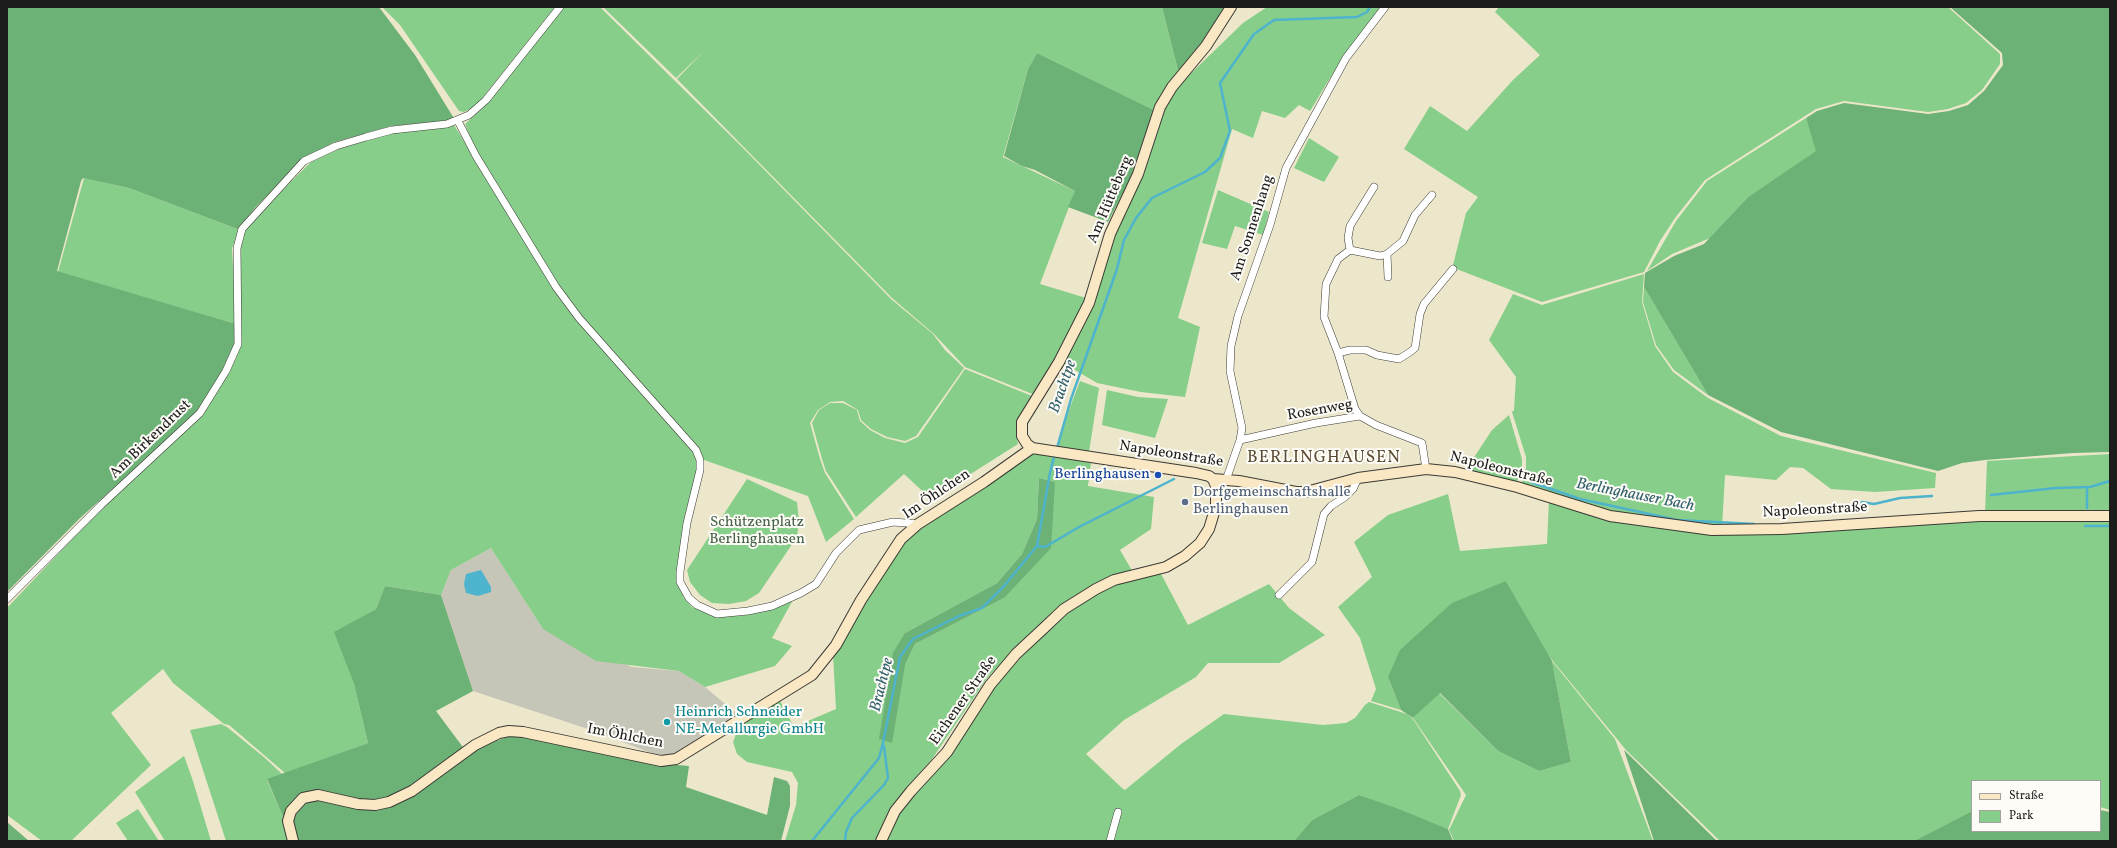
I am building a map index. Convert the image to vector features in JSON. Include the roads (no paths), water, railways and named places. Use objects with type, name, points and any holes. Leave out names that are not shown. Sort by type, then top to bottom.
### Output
[{"type":"street","points":[[560,7],[486,100],[469,115],[458,121],[476,156],[556,286],[579,318],[696,450],[700,460],[700,470],[687,523],[680,572],[680,582],[689,598],[697,605],[718,614],[748,611],[772,606],[801,593],[816,584],[836,553],[859,530],[893,522],[918,524]]},
{"type":"street","name":"Am Sonnenhang","points":[[1226,480],[1240,440],[1242,428],[1230,371],[1230,346],[1238,316],[1270,225],[1286,168],[1346,58],[1385,7]]},
{"type":"street","name":"Am Hütteberg","points":[[1032,448],[1027,444],[1022,436],[1022,422],[1059,362],[1089,303],[1110,234],[1138,174],[1160,107],[1172,87],[1206,46],[1230,9]]},
{"type":"street","name":"Am Birkendrust","points":[[7,599],[101,505],[200,413],[226,371],[238,344],[237,248],[242,229],[304,161],[336,146],[392,130],[458,121]]},
{"type":"street","points":[[1350,250],[1348,238],[1350,226],[1374,187]]},
{"type":"street","points":[[1360,416],[1355,410],[1338,352],[1324,317],[1326,284],[1338,259],[1350,250],[1380,256],[1387,254],[1403,241],[1415,215],[1432,195]]},
{"type":"street","points":[[1387,254],[1388,277]]},
{"type":"street","points":[[1338,352],[1366,350],[1376,355],[1399,359],[1410,352],[1415,348],[1424,304],[1453,269]]},
{"type":"street","name":"Rosenweg","points":[[1240,440],[1316,423],[1360,416],[1376,425],[1422,443],[1426,469]]},
{"type":"street","name":"Napoleonstraße","points":[[1032,448],[1062,454],[1196,473],[1209,476],[1213,479],[1301,492],[1358,478],[1426,469],[1455,472],[1517,487],[1610,516],[1712,530],[1782,530],[1980,516],[2110,516]]},
{"type":"street","name":"Im Öhlchen","points":[[293,841],[288,821],[290,811],[303,798],[318,795],[358,804],[375,805],[389,802],[412,791],[475,744],[508,731],[523,732],[661,761],[676,759],[812,675],[836,645],[861,600],[901,539],[918,524],[1032,448]]},
{"type":"street","points":[[1279,595],[1312,562],[1324,514],[1331,506],[1345,497],[1353,489],[1358,478]]},
{"type":"street","name":"Eichener Straße","points":[[880,841],[895,811],[911,791],[947,752],[990,685],[1016,654],[1045,627],[1064,610],[1096,589],[1114,580],[1166,567],[1185,556],[1200,544],[1209,529],[1216,506],[1216,486],[1213,479]]},
{"type":"street","points":[[1110,841],[1118,812]]},
{"type":"water","points":[[481,570],[491,587],[491,592],[478,596],[466,593],[464,584],[466,574]]},
{"type":"waterway","name":"Brachtpe","points":[[1057,448],[1071,399],[1117,269],[1124,240],[1136,218],[1152,198],[1205,172],[1220,158],[1230,131],[1220,83],[1254,34],[1274,20],[1357,17],[1367,12],[1370,7]]},
{"type":"waterway","name":"Brachtpe","points":[[812,841],[879,758],[900,657],[913,639],[959,616],[982,608],[1004,586],[1037,546],[1055,453]]},
{"type":"waterway","name":"Berlinghauser Bach","points":[[1037,546],[1045,547],[1079,527],[1174,479]]},
{"type":"waterway","name":"Berlinghauser Bach","points":[[1991,495],[2056,488],[2090,487],[2110,481]]},
{"type":"waterway","name":"Berlinghauser Bach","points":[[1531,482],[1580,499],[1677,520],[1754,524]]},
{"type":"waterway","points":[[2087,487],[2087,508]]},
{"type":"waterway","name":"Berlinghauser Bach","points":[[1839,513],[1857,509],[1862,502],[1874,504],[1900,498],[1932,496]]},
{"type":"waterway","points":[[2085,526],[2110,526]]},
{"type":"waterway","points":[[845,841],[846,832],[852,818],[884,785],[888,778],[884,746]]},
{"type":"place","name":"Berlinghausen","points":[[1158,475]]},
{"type":"place","name":"Dorfgemeinschaftshalle Berlinghausen","points":[[1185,502]]},
{"type":"place","name":"Heinrich Schneider NE-Metallurgie GmbH","points":[[667,722]]},
{"type":"district","name":"BERLINGHAUSEN","points":[[1324,459]]},
{"type":"park label","name":"Schützenplatz Berlinghausen","points":[[757,532]]}]
